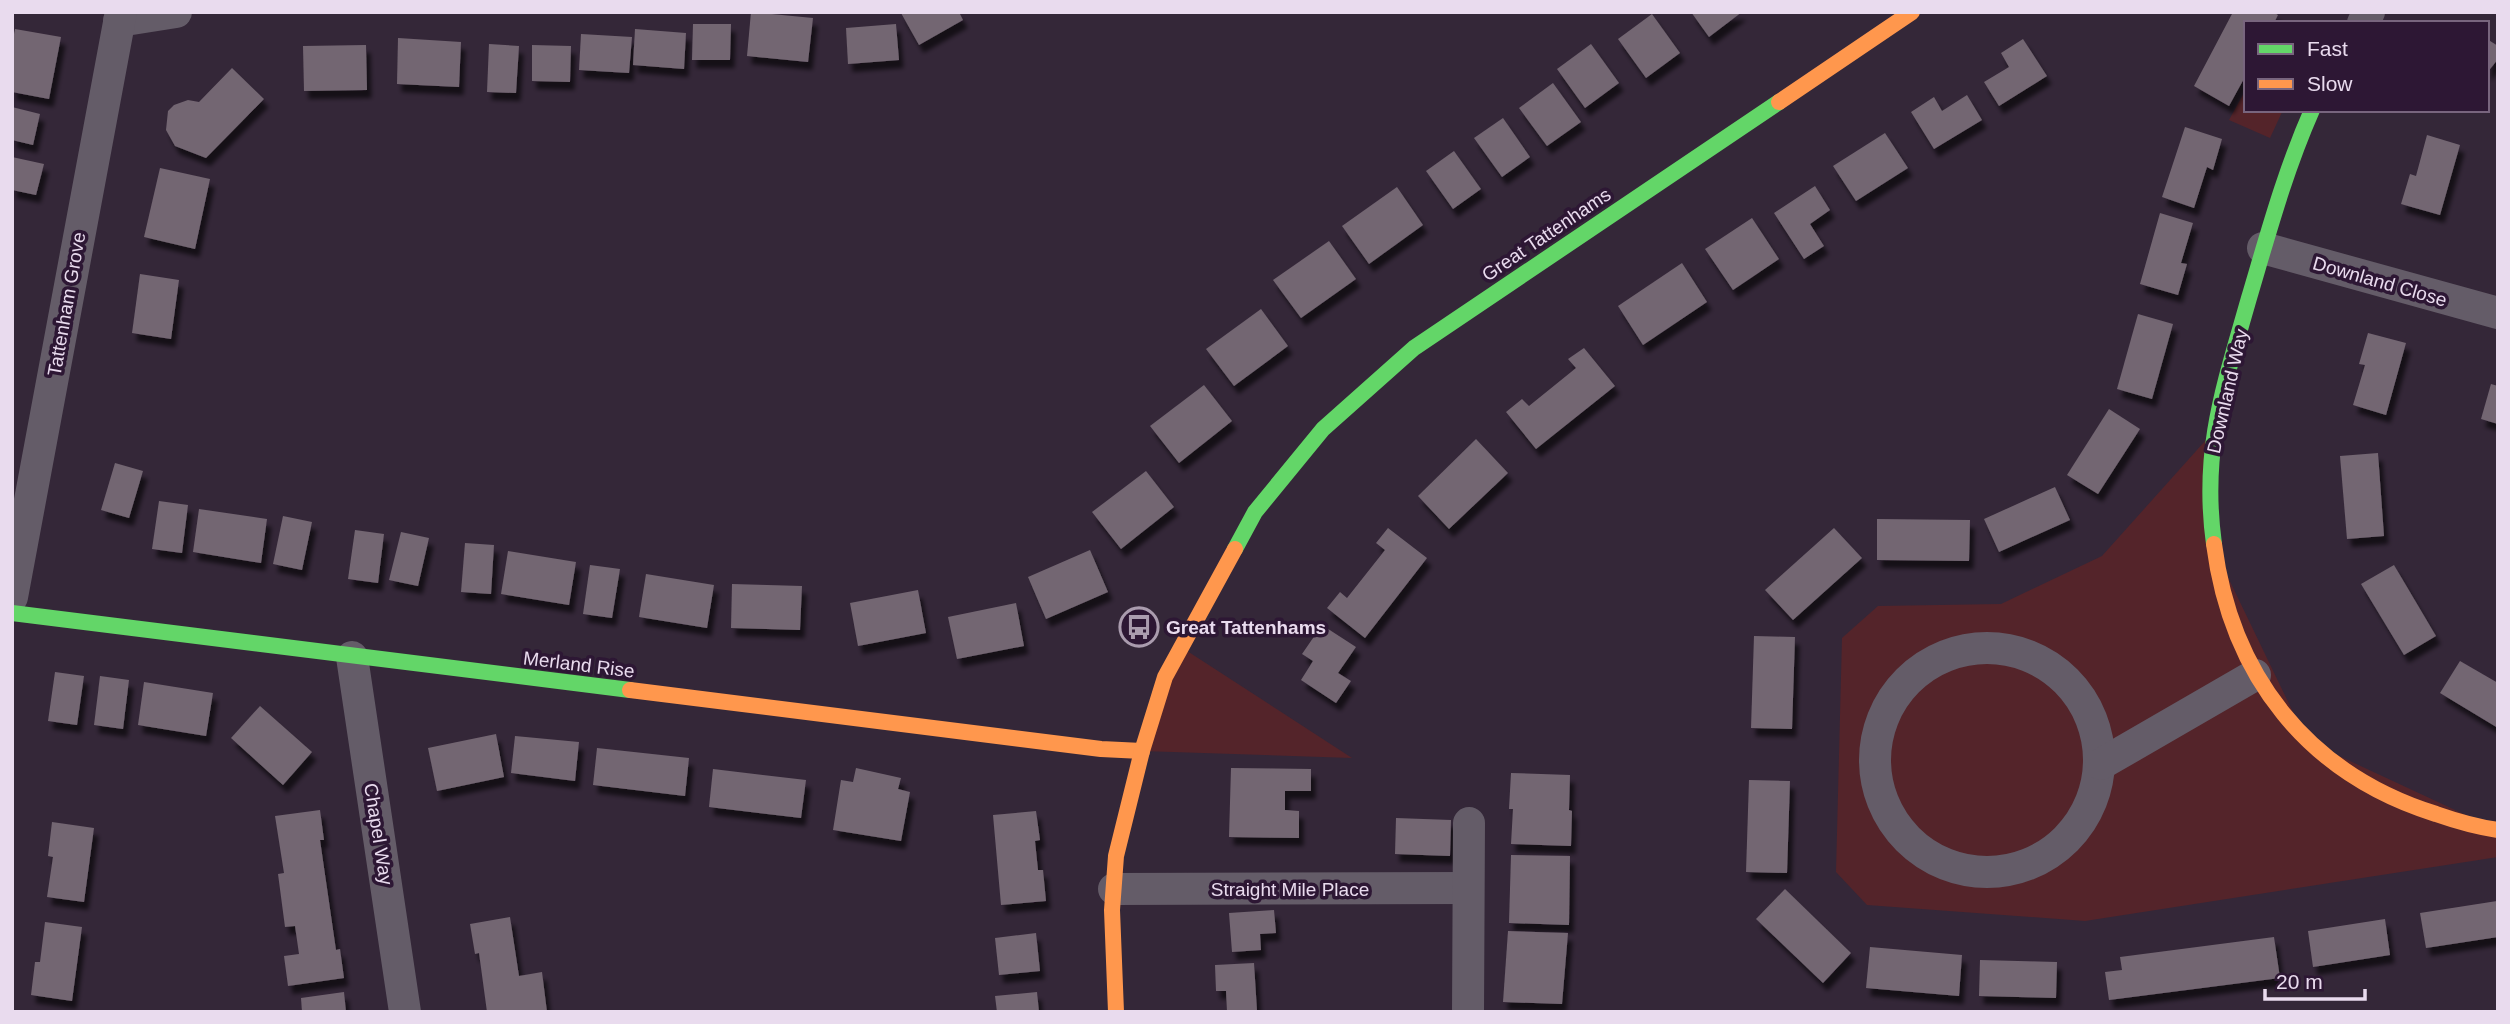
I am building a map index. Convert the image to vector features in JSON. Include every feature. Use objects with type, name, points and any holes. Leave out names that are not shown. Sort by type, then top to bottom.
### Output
[{"type":"street","points":[[120,16],[176,12]]},
{"type":"street","name":"Great Tattenhams","points":[[1116,1012],[1112,910],[1116,856],[1142,751],[1165,677],[1255,512],[1323,429],[1414,348],[1912,12]]},
{"type":"street","name":"Tattenham Grove","points":[[12,597],[120,16]]},
{"type":"street","name":"Downland Way","points":[[2311,112],[2280,190],[2214,431],[2209,480],[2210,540],[2221,588],[2234,628],[2255,675],[2277,707],[2307,741],[2345,773],[2390,798],[2426,811],[2498,830]]},
{"type":"street","name":"Downland Close","points":[[2263,248],[2498,313]]},
{"type":"street","name":"Merland Rise","points":[[12,613],[1087,748],[1142,751]]},
{"type":"street","points":[[2101,764],[2095,730],[2080,697],[2056,671],[2024,653],[1988,647],[1952,653],[1920,669],[1895,695],[1879,727],[1875,759],[1882,799],[1900,832],[1929,857],[1965,870],[2003,871],[2039,859],[2070,836],[2090,803],[2101,764],[2255,675]]},
{"type":"street","name":"Chapel Way","points":[[352,657],[405,1012]]},
{"type":"street","points":[[1468,1012],[1469,823]]},
{"type":"street","name":"Straight Mile Place","points":[[1114,889],[1467,888]]},
{"type":"shaded area","points":[[2244,93],[2244,112],[2282,112],[2270,138],[2229,120]]},
{"type":"shaded area","points":[[2214,431],[2210,540],[2307,741],[2498,830],[2498,857],[2085,921],[1867,905],[1836,872],[1842,638],[1878,606],[2001,604],[2102,556]]},
{"type":"shaded area","points":[[1181,647],[1352,758],[1142,751]]},
{"type":"building","points":[[751,12],[813,18],[808,62],[747,56]]},
{"type":"building","points":[[959,12],[963,20],[919,45],[901,13]]},
{"type":"building","points":[[1691,12],[1742,12],[1709,37]]},
{"type":"building","points":[[2233,12],[2273,12],[2278,15],[2275,21],[2244,21],[2244,79],[2229,106],[2194,86]]},
{"type":"building","points":[[1652,14],[1680,53],[1646,78],[1618,39]]},
{"type":"building","points":[[693,24],[731,24],[730,60],[692,60]]},
{"type":"building","points":[[896,24],[899,60],[848,64],[846,28]]},
{"type":"building","points":[[15,29],[61,37],[49,99],[12,92],[12,44]]},
{"type":"building","points":[[635,29],[686,33],[684,69],[633,65]]},
{"type":"building","points":[[581,34],[632,37],[629,73],[579,70]]},
{"type":"building","points":[[398,38],[461,42],[459,87],[397,84]]},
{"type":"building","points":[[2023,39],[2047,76],[1999,106],[1984,82],[2009,67],[2001,53]]},
{"type":"building","points":[[2489,40],[2498,46],[2498,59],[2489,70]]},
{"type":"building","points":[[489,44],[519,46],[516,93],[487,92]]},
{"type":"building","points":[[1591,44],[1619,83],[1585,108],[1557,69]]},
{"type":"building","points":[[366,45],[367,90],[304,91],[303,46]]},
{"type":"building","points":[[532,45],[571,46],[570,82],[532,81]]},
{"type":"building","points":[[232,68],[264,99],[206,158],[175,146],[166,130],[168,111],[174,105],[188,100],[199,102]]},
{"type":"building","points":[[1553,83],[1581,122],[1547,146],[1519,108]]},
{"type":"building","points":[[1967,95],[1982,120],[1934,149],[1911,112],[1934,97],[1942,111]]},
{"type":"building","points":[[12,107],[40,114],[33,145],[12,140]]},
{"type":"building","points":[[1503,118],[1530,157],[1502,177],[1474,138]]},
{"type":"building","points":[[2185,127],[2222,139],[2213,170],[2207,167],[2194,208],[2162,197]]},
{"type":"building","points":[[1885,133],[1908,168],[1856,201],[1833,166]]},
{"type":"building","points":[[2427,135],[2460,145],[2440,215],[2401,204],[2410,174],[2416,176]]},
{"type":"building","points":[[1454,151],[1481,189],[1453,209],[1426,171]]},
{"type":"building","points":[[12,157],[44,164],[36,195],[12,190]]},
{"type":"building","points":[[160,168],[210,179],[195,249],[144,237]]},
{"type":"building","points":[[1815,186],[1830,210],[1810,224],[1824,246],[1804,259],[1774,213]]},
{"type":"building","points":[[1397,187],[1423,225],[1369,264],[1342,226]]},
{"type":"building","points":[[2160,213],[2193,223],[2181,263],[2187,264],[2178,295],[2140,284]]},
{"type":"building","points":[[1752,218],[1779,259],[1733,290],[1705,249]]},
{"type":"building","points":[[1329,241],[1356,279],[1301,318],[1273,280]]},
{"type":"building","points":[[1682,263],[1707,302],[1643,345],[1618,306]]},
{"type":"building","points":[[140,274],[179,280],[171,339],[132,333]]},
{"type":"building","points":[[1261,309],[1288,346],[1234,386],[1206,349]]},
{"type":"building","points":[[2138,314],[2173,324],[2152,399],[2117,389]]},
{"type":"building","points":[[2368,333],[2406,343],[2386,415],[2353,405],[2365,365],[2359,364]]},
{"type":"building","points":[[1584,348],[1615,386],[1536,449],[1506,412],[1522,399],[1529,406],[1576,368],[1568,359]]},
{"type":"building","points":[[2491,384],[2498,386],[2498,424],[2481,419]]},
{"type":"building","points":[[1204,385],[1232,421],[1179,463],[1150,426]]},
{"type":"building","points":[[2109,409],[2140,429],[2098,494],[2067,475]]},
{"type":"building","points":[[1476,439],[1508,473],[1449,529],[1418,496]]},
{"type":"building","points":[[2378,453],[2384,536],[2347,539],[2340,456]]},
{"type":"building","points":[[115,463],[143,471],[129,518],[101,510]]},
{"type":"building","points":[[1146,471],[1174,507],[1121,549],[1092,512]]},
{"type":"building","points":[[2055,487],[2070,520],[1999,552],[1984,519]]},
{"type":"building","points":[[159,501],[188,505],[182,553],[152,549]]},
{"type":"building","points":[[199,509],[267,519],[261,563],[193,552]]},
{"type":"building","points":[[283,516],[312,522],[302,570],[273,564]]},
{"type":"building","points":[[1877,519],[1970,520],[1969,561],[1877,560]]},
{"type":"building","points":[[1388,528],[1427,558],[1365,638],[1327,608],[1340,592],[1347,598],[1385,550],[1376,543]]},
{"type":"building","points":[[1834,528],[1862,558],[1793,620],[1765,590]]},
{"type":"building","points":[[355,530],[384,534],[378,583],[348,579]]},
{"type":"building","points":[[401,532],[429,538],[418,586],[389,580]]},
{"type":"building","points":[[465,543],[494,545],[491,594],[461,592]]},
{"type":"building","points":[[1090,550],[1108,592],[1046,619],[1028,577]]},
{"type":"building","points":[[508,551],[576,562],[569,605],[501,594]]},
{"type":"building","points":[[590,565],[620,569],[612,618],[583,614]]},
{"type":"building","points":[[2394,565],[2436,636],[2404,655],[2361,584]]},
{"type":"building","points":[[646,574],[714,585],[707,628],[639,617]]},
{"type":"building","points":[[732,584],[802,586],[800,630],[731,628]]},
{"type":"building","points":[[918,590],[926,633],[858,646],[850,603]]},
{"type":"building","points":[[1016,603],[1024,646],[957,659],[948,617]]},
{"type":"building","points":[[1322,625],[1356,647],[1338,673],[1351,681],[1336,703],[1301,680],[1313,661],[1302,654]]},
{"type":"building","points":[[1754,636],[1795,637],[1792,729],[1751,728]]},
{"type":"building","points":[[2460,661],[2498,683],[2498,728],[2440,693]]},
{"type":"building","points":[[55,672],[84,676],[77,725],[48,721]]},
{"type":"building","points":[[100,676],[129,680],[123,729],[94,725]]},
{"type":"building","points":[[144,682],[213,693],[206,736],[138,725]]},
{"type":"building","points":[[260,706],[312,752],[283,785],[231,738]]},
{"type":"building","points":[[496,734],[504,777],[437,791],[428,748]]},
{"type":"building","points":[[515,736],[579,742],[575,781],[511,773]]},
{"type":"building","points":[[597,748],[689,758],[685,796],[593,785]]},
{"type":"building","points":[[856,768],[901,778],[898,789],[910,792],[901,841],[833,830],[841,780],[853,782]]},
{"type":"building","points":[[1231,768],[1311,769],[1311,791],[1285,791],[1285,810],[1299,811],[1299,838],[1229,837]]},
{"type":"building","points":[[713,769],[806,780],[801,818],[709,807]]},
{"type":"building","points":[[1511,773],[1570,775],[1571,846],[1511,844]]},
{"type":"building","points":[[1749,780],[1790,781],[1787,873],[1746,872]]},
{"type":"building","points":[[320,810],[324,840],[320,840],[336,950],[340,949],[344,978],[288,986],[284,956],[299,954],[295,926],[285,927],[278,874],[284,873],[275,816]]},
{"type":"building","points":[[1036,811],[1040,840],[1035,841],[1038,870],[1043,870],[1046,901],[1001,905],[993,815]]},
{"type":"building","points":[[1396,818],[1451,820],[1450,856],[1395,854]]},
{"type":"building","points":[[52,822],[94,828],[84,902],[47,897],[53,857],[48,856]]},
{"type":"building","points":[[1511,855],[1570,856],[1569,925],[1509,923]]},
{"type":"building","points":[[1785,889],[1851,953],[1823,983],[1756,919]]},
{"type":"building","points":[[2497,901],[2498,937],[2426,948],[2420,913]]},
{"type":"building","points":[[1274,910],[1276,933],[1260,934],[1261,950],[1232,952],[1229,913]]},
{"type":"building","points":[[510,917],[519,976],[542,972],[547,1012],[487,1012],[479,953],[475,954],[470,924]]},
{"type":"building","points":[[2385,919],[2390,955],[2313,967],[2308,931]]},
{"type":"building","points":[[45,922],[82,927],[72,1001],[31,995],[35,962],[40,962]]},
{"type":"building","points":[[1508,931],[1568,933],[1562,1004],[1503,1002]]},
{"type":"building","points":[[1036,933],[1040,971],[999,975],[995,938]]},
{"type":"building","points":[[2274,937],[2280,978],[2109,1000],[2105,972],[2122,970],[2120,957]]},
{"type":"building","points":[[1870,947],[1962,955],[1959,996],[1866,988]]},
{"type":"building","points":[[1980,960],[2057,962],[2056,998],[1979,996]]},
{"type":"building","points":[[1254,963],[1257,1011],[1227,1012],[1226,991],[1216,991],[1215,965]]},
{"type":"building","points":[[344,992],[346,1012],[302,1012],[301,998]]},
{"type":"building","points":[[1037,992],[1039,1012],[997,1012],[995,996]]},
{"type":"traffic: fast","points":[[1235,549],[1255,512],[1323,429],[1414,348],[1779,102]]},
{"type":"traffic: fast","points":[[2214,544],[2210,478],[2217,419],[2278,203],[2311,112]]},
{"type":"traffic: fast","points":[[12,613],[630,690]]},
{"type":"traffic: slow","points":[[1779,102],[1912,12]]},
{"type":"traffic: slow","points":[[2214,544],[2223,592],[2238,636],[2258,677],[2283,714],[2314,746],[2350,774],[2390,796],[2451,819],[2498,830]]},
{"type":"traffic: slow","points":[[1116,1012],[1112,910],[1116,856],[1142,751],[1165,677],[1235,549]]},
{"type":"traffic: slow","points":[[630,690],[1101,749],[1142,751]]},
{"type":"place","name":"Great Tattenhams","points":[[1139,627]]}]
